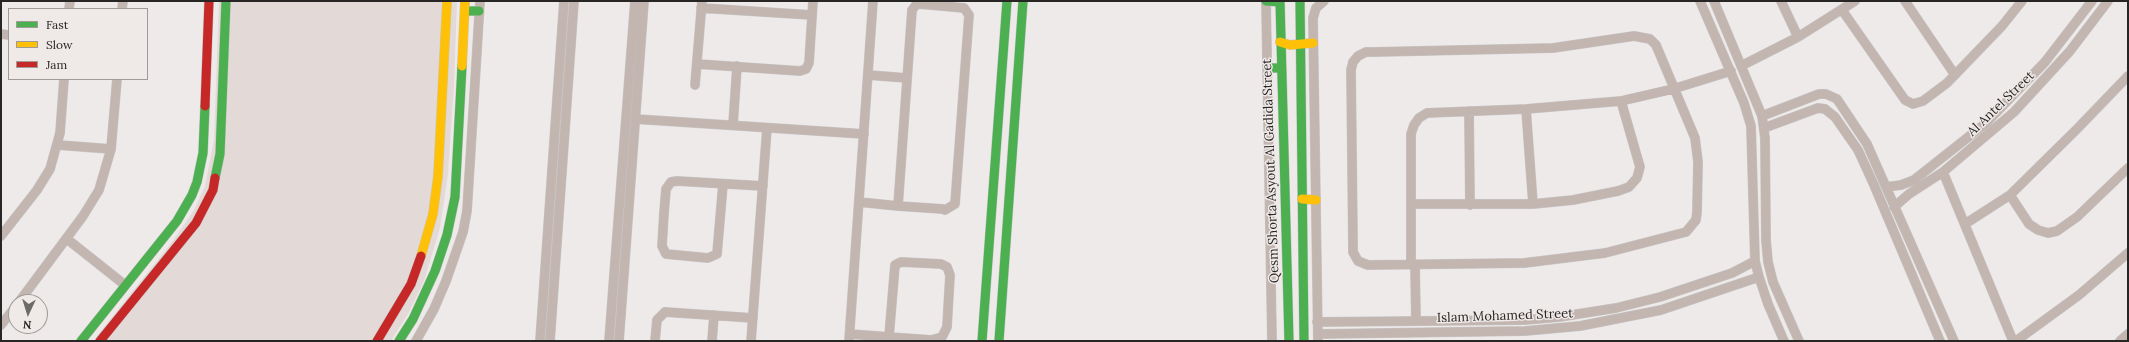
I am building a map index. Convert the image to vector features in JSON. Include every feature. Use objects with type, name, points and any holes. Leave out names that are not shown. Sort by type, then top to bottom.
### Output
[{"type":"main road","points":[[81,341],[177,221],[192,195],[197,182],[202,153],[209,1]]},
{"type":"main road","points":[[100,341],[196,223],[212,190],[220,154],[226,1]]},
{"type":"main road","points":[[377,341],[396,312],[411,284],[428,233],[438,176],[447,1]]},
{"type":"main road","points":[[399,341],[428,287],[447,235],[455,197],[465,1]]},
{"type":"main road","points":[[982,341],[1007,1]]},
{"type":"main road","points":[[999,341],[1023,1]]},
{"type":"main road","points":[[1266,1],[1280,1]]},
{"type":"main road","name":"Qesm Shorta Asyout Al Gadida Street","points":[[1280,1],[1289,341]]},
{"type":"main road","points":[[1300,1],[1304,341]]},
{"type":"main road","points":[[465,11],[479,11]]},
{"type":"main road","points":[[1280,42],[1290,45],[1313,43]]},
{"type":"main road","points":[[444,58],[463,60]]},
{"type":"main road","points":[[1268,68],[1281,68]]},
{"type":"main road","points":[[1282,98],[1301,99]]},
{"type":"main road","points":[[999,108],[1016,110]]},
{"type":"main road","points":[[1302,199],[1316,200]]},
{"type":"street","points":[[416,341],[434,309],[446,280],[463,232],[467,211],[480,1]]},
{"type":"street","points":[[540,341],[564,1]]},
{"type":"street","points":[[550,341],[574,1]]},
{"type":"street","points":[[619,341],[635,119],[635,1]]},
{"type":"street","points":[[610,341],[611,316],[634,71],[644,1]]},
{"type":"street","points":[[697,64],[800,71],[806,69],[809,63],[813,1]]},
{"type":"street","points":[[873,1],[849,337],[889,337],[935,340],[945,334],[947,327],[950,275],[947,267],[941,264],[901,262],[894,266],[889,337]]},
{"type":"street","points":[[1266,1],[1272,341]]},
{"type":"street","points":[[1318,337],[1313,14],[1316,8],[1324,1]]},
{"type":"street","points":[[1700,1],[1744,103],[1753,137],[1754,240],[1756,260],[1759,277],[1784,341]]},
{"type":"street","points":[[1714,1],[1762,116],[1764,128],[1766,240],[1768,262],[1773,282],[1799,341]]},
{"type":"street","points":[[1781,1],[1798,37]]},
{"type":"street","points":[[1741,66],[1798,37],[1854,1]]},
{"type":"street","points":[[1905,1],[1955,75]]},
{"type":"street","points":[[1842,10],[1905,100],[1908,103],[1918,104],[1955,75],[2002,26],[2022,1]]},
{"type":"street","name":"Al Antel Street","points":[[1874,185],[1901,185],[1914,180],[1981,127],[2045,62],[2092,1]]},
{"type":"street","name":"Al Antel Street","points":[[1894,207],[1909,194],[1943,172],[2014,112],[2070,51],[2108,1]]},
{"type":"street","points":[[695,84],[701,4],[812,15]]},
{"type":"street","points":[[859,202],[898,206],[945,210],[953,207],[956,202],[969,15],[966,10],[960,7],[920,4],[914,6],[912,10],[898,206]]},
{"type":"street","points":[[1642,36],[1650,39],[1656,45],[1673,89],[1693,132],[1697,154],[1697,212],[1694,223],[1686,232],[1605,253],[1524,263],[1368,265],[1358,261],[1353,252],[1351,70],[1353,62],[1358,56],[1366,52],[1553,48],[1642,36]]},
{"type":"street","points":[[733,125],[737,66]]},
{"type":"street","points":[[1416,321],[1411,204],[1411,134],[1414,125],[1419,118],[1427,113],[1526,109],[1621,101],[1673,89],[1731,72]]},
{"type":"street","points":[[868,75],[907,78]]},
{"type":"street","points":[[1965,224],[2010,195],[2128,76]]},
{"type":"street","points":[[1,236],[44,180],[58,145],[64,80]]},
{"type":"street","points":[[25,294],[67,239],[99,190],[111,149],[117,80]]},
{"type":"street","points":[[1762,116],[1819,94],[1832,96],[1842,104],[1867,144],[1954,341]]},
{"type":"street","points":[[1744,103],[1755,99]]},
{"type":"street","points":[[1411,204],[1533,204],[1573,200],[1618,191],[1629,187],[1637,178],[1640,167],[1639,159],[1621,101]]},
{"type":"street","points":[[1526,109],[1533,204]]},
{"type":"street","points":[[1764,128],[1812,110],[1824,109],[1830,112],[1858,150],[1940,341]]},
{"type":"street","points":[[1469,111],[1470,205]]},
{"type":"street","points":[[635,119],[864,134]]},
{"type":"street","points":[[752,341],[767,128]]},
{"type":"street","points":[[58,145],[111,149]]},
{"type":"street","points":[[2010,195],[2029,224],[2038,230],[2048,233],[2057,231],[2077,217],[2128,168]]},
{"type":"street","points":[[1943,172],[2013,341]]},
{"type":"street","points":[[723,184],[717,254],[708,258],[672,256],[666,254],[662,246],[666,189],[669,184],[677,181],[763,186]]},
{"type":"street","points":[[550,202],[560,203]]},
{"type":"street","points":[[67,239],[125,285]]},
{"type":"street","points":[[1754,240],[1766,240]]},
{"type":"street","points":[[2016,341],[2079,295],[2128,254]]},
{"type":"street","name":"Islam Mohamed Street","points":[[1318,322],[1538,319],[1616,308],[1660,297],[1732,273],[1756,260]]},
{"type":"street","name":"Islam Mohamed Street","points":[[1318,337],[1415,337],[1474,331],[1553,329],[1607,322],[1688,302],[1759,277]]},
{"type":"street","points":[[656,341],[657,320],[662,314],[668,312],[753,318]]},
{"type":"street","points":[[712,341],[714,315]]},
{"type":"street","points":[[1,325],[8,316]]},
{"type":"street","points":[[611,316],[621,317]]},
{"type":"street","points":[[1473,321],[1474,331]]},
{"type":"street","points":[[2120,341],[2128,334]]},
{"type":"shaded area","points":[[219,1],[457,1],[454,85],[448,174],[440,228],[424,281],[408,314],[391,341],[93,341],[172,242],[194,210],[205,186],[214,140]]},
{"type":"traffic: fast","points":[[215,178],[220,154],[226,1]]},
{"type":"traffic: fast","points":[[982,341],[1007,1]]},
{"type":"traffic: fast","points":[[999,341],[1023,1]]},
{"type":"traffic: fast","points":[[1266,1],[1280,2]]},
{"type":"traffic: fast","points":[[1280,1],[1289,341]]},
{"type":"traffic: fast","points":[[1300,1],[1304,341]]},
{"type":"traffic: fast","points":[[465,11],[479,11]]},
{"type":"traffic: fast","points":[[399,341],[413,319],[435,271],[447,235],[455,197],[462,66]]},
{"type":"traffic: fast","points":[[1268,68],[1281,68]]},
{"type":"traffic: fast","points":[[81,341],[177,221],[192,195],[197,182],[203,153],[205,106]]},
{"type":"traffic: slow","points":[[421,256],[433,214],[438,176],[447,1]]},
{"type":"traffic: slow","points":[[462,66],[465,1]]},
{"type":"traffic: slow","points":[[1280,42],[1290,45],[1313,43]]},
{"type":"traffic: slow","points":[[1302,199],[1316,200]]},
{"type":"traffic: jam","points":[[205,106],[209,1]]},
{"type":"traffic: jam","points":[[100,341],[196,223],[213,190],[215,178]]},
{"type":"traffic: jam","points":[[377,341],[411,284],[421,256]]}]
